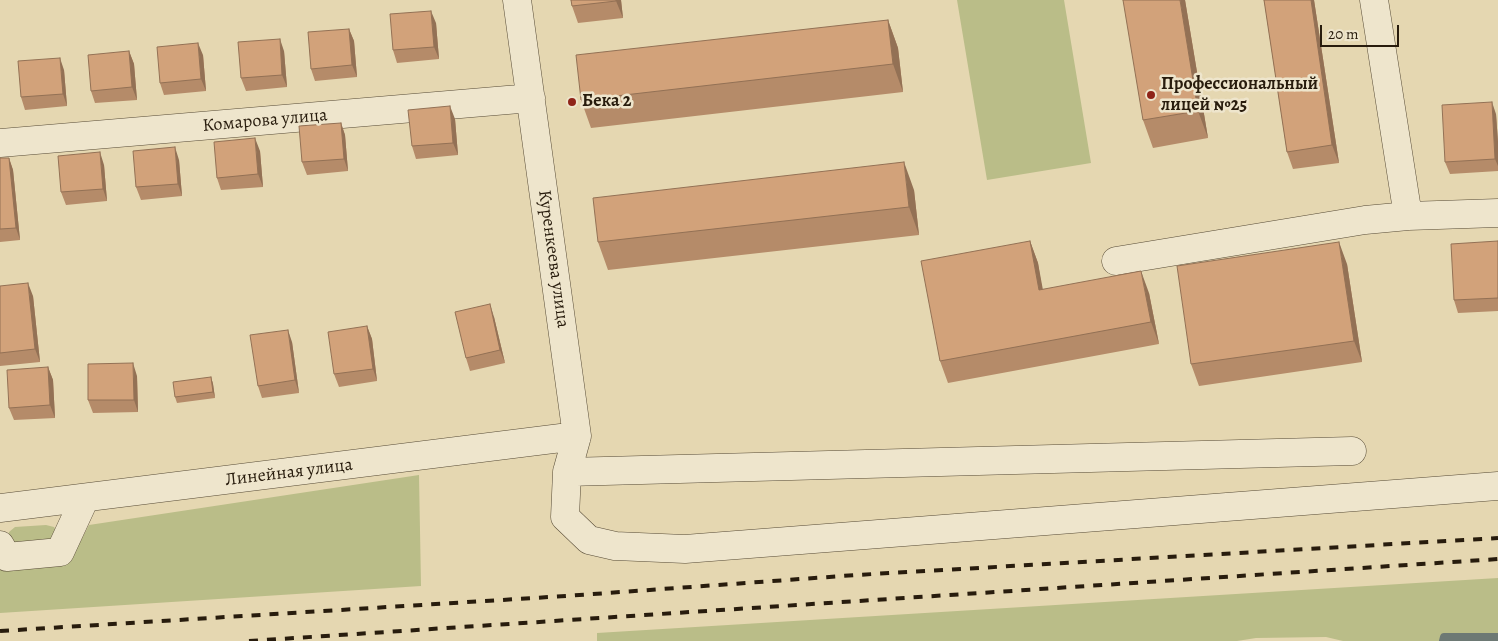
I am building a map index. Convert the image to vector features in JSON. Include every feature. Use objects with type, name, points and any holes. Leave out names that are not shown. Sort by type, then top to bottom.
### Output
[{"type":"street","name":"Куренкеева улица","points":[[517,0],[577,436],[567,472],[565,517],[589,540],[615,546],[684,549],[1498,486]]},
{"type":"street","points":[[1374,0],[1408,216]]},
{"type":"street","name":"Комарова улица","points":[[0,143],[531,98]]},
{"type":"street","points":[[1116,262],[1365,220],[1408,216],[1498,213]]},
{"type":"street","name":"Линейная улица","points":[[0,508],[577,436]]},
{"type":"street","points":[[567,472],[1352,451]]},
{"type":"street","points":[[0,544],[7,557],[60,552],[85,498]]},
{"type":"green space","points":[[957,0],[1064,0],[1091,163],[987,180]]},
{"type":"green space","points":[[419,475],[421,586],[0,613],[0,566],[70,561],[89,525]]},
{"type":"green space","points":[[46,525],[54,527],[58,534],[56,540],[11,544],[8,538],[9,532],[15,527]]},
{"type":"green space","points":[[1498,578],[1498,641],[1343,641],[1326,637],[1256,638],[1237,641],[597,641],[597,633]]},
{"type":"building","points":[[571,0],[616,0],[616,1],[572,6]]},
{"type":"building","points":[[1123,0],[1180,0],[1198,111],[1143,120]]},
{"type":"building","points":[[1264,0],[1311,0],[1332,145],[1287,152]]},
{"type":"building","points":[[431,11],[434,47],[393,50],[390,14]]},
{"type":"building","points":[[888,20],[893,64],[581,100],[576,55]]},
{"type":"building","points":[[349,29],[352,65],[311,69],[308,32]]},
{"type":"building","points":[[280,39],[282,75],[241,78],[238,42]]},
{"type":"building","points":[[198,43],[201,79],[160,83],[157,47]]},
{"type":"building","points":[[129,51],[132,87],[91,91],[88,55]]},
{"type":"building","points":[[60,58],[63,94],[21,97],[18,61]]},
{"type":"building","points":[[1492,102],[1495,159],[1445,162],[1442,105]]},
{"type":"building","points":[[450,106],[453,143],[412,146],[408,110]]},
{"type":"building","points":[[341,123],[344,159],[302,162],[299,126]]},
{"type":"building","points":[[255,138],[258,174],[217,178],[214,142]]},
{"type":"building","points":[[175,147],[178,184],[136,187],[133,151]]},
{"type":"building","points":[[100,152],[103,189],[61,192],[58,156]]},
{"type":"building","points":[[0,158],[9,158],[16,228],[0,229]]},
{"type":"building","points":[[904,162],[909,207],[598,242],[593,198]]},
{"type":"building","points":[[1030,241],[1039,290],[1141,271],[1151,322],[940,361],[921,261]]},
{"type":"building","points":[[1498,241],[1498,298],[1454,300],[1451,244]]},
{"type":"building","points":[[1339,242],[1354,341],[1191,364],[1177,266]]},
{"type":"building","points":[[28,283],[35,349],[0,353],[0,286]]},
{"type":"building","points":[[490,304],[500,350],[466,358],[455,312]]},
{"type":"building","points":[[367,326],[373,369],[334,374],[328,332]]},
{"type":"building","points":[[288,330],[295,380],[258,386],[250,335]]},
{"type":"building","points":[[133,363],[134,400],[88,400],[88,364]]},
{"type":"building","points":[[48,367],[50,405],[9,408],[7,370]]},
{"type":"building","points":[[211,377],[213,392],[175,397],[173,382]]},
{"type":"waterway","points":[[1443,641],[1444,637],[1498,637]]},
{"type":"railway","points":[[0,631],[566,596],[856,575],[1498,538]]},
{"type":"railway","points":[[249,641],[1498,559]]},
{"type":"place","name":"Профессиональный лицей №25","points":[[1151,95]]},
{"type":"place","name":"Бека 2","points":[[572,102]]}]
